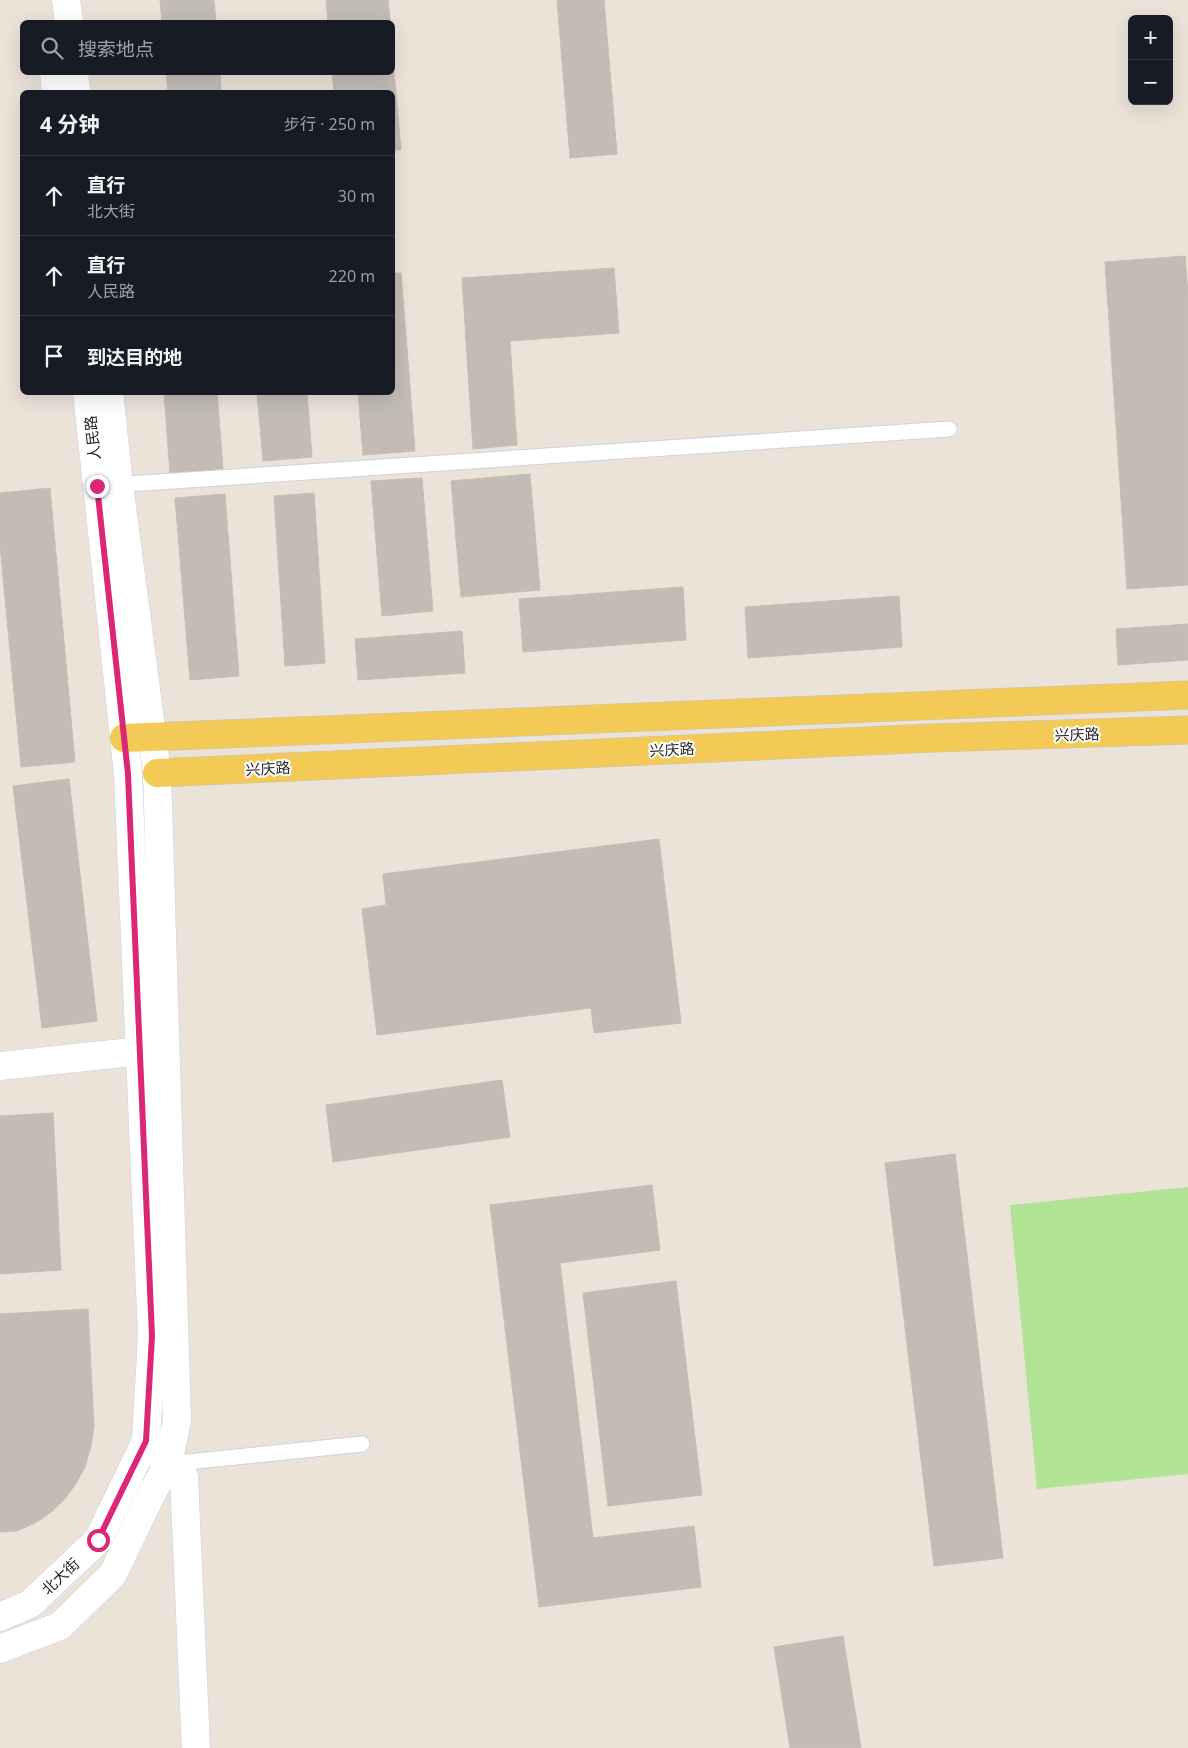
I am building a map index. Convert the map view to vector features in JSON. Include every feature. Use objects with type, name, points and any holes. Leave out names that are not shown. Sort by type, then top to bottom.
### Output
[{"type":"main road","points":[[47,0],[49,20]]},
{"type":"main road","points":[[66,0],[68,20]]},
{"type":"main road","points":[[54,75],[56,90]]},
{"type":"main road","points":[[74,75],[76,90]]},
{"type":"main road","name":"人民路","points":[[88,395],[108,485],[124,738],[128,774],[152,1336],[146,1441]]},
{"type":"main road","points":[[0,1650],[60,1626],[114,1574],[150,1494],[168,1464],[177,1421],[157,773],[108,485],[109,395]]},
{"type":"main road","points":[[124,738],[1188,695]]},
{"type":"main road","name":"兴庆路","points":[[157,773],[933,738],[1188,730]]},
{"type":"main road","points":[[128,774],[157,773]]},
{"type":"main road","points":[[0,1066],[141,1052]]},
{"type":"main road","points":[[146,1441],[168,1464],[184,1477],[196,1748]]},
{"type":"main road","name":"北大街","points":[[0,1616],[30,1604],[98,1540],[146,1441]]},
{"type":"lane","points":[[108,485],[949,429]]},
{"type":"lane","points":[[168,1464],[362,1444]]},
{"type":"green space","points":[[1188,1187],[1188,1474],[1037,1489],[1010,1205]]},
{"type":"building","points":[[160,0],[214,0],[216,20],[162,20]]},
{"type":"building","points":[[326,0],[388,0],[390,20],[328,20]]},
{"type":"building","points":[[557,0],[604,0],[617,154],[570,158]]},
{"type":"building","points":[[166,75],[220,75],[221,90],[168,90]]},
{"type":"building","points":[[332,75],[394,75],[401,150],[395,150],[395,90],[334,90]]},
{"type":"building","points":[[1185,256],[1188,294],[1188,585],[1127,589],[1105,262]]},
{"type":"building","points":[[614,268],[619,333],[510,341],[517,445],[473,449],[462,278]]},
{"type":"building","points":[[395,273],[401,273],[415,451],[363,455],[358,395],[395,395]]},
{"type":"building","points":[[164,395],[217,395],[223,469],[170,474]]},
{"type":"building","points":[[257,395],[307,395],[312,457],[263,461]]},
{"type":"building","points":[[530,474],[540,590],[461,597],[451,481]]},
{"type":"building","points":[[422,478],[433,611],[382,616],[371,481]]},
{"type":"building","points":[[50,488],[75,762],[21,767],[0,545],[0,493]]},
{"type":"building","points":[[314,493],[325,663],[285,666],[274,496]]},
{"type":"building","points":[[225,494],[239,676],[190,680],[175,498]]},
{"type":"building","points":[[683,587],[686,640],[523,652],[519,599]]},
{"type":"building","points":[[899,596],[902,647],[748,658],[745,607]]},
{"type":"building","points":[[1188,624],[1188,660],[1118,665],[1116,629]]},
{"type":"building","points":[[462,631],[465,673],[358,680],[355,639]]},
{"type":"building","points":[[69,779],[97,1021],[42,1028],[13,786]]},
{"type":"building","points":[[659,839],[681,1023],[594,1033],[591,1008],[377,1035],[362,909],[386,905],[383,874]]},
{"type":"building","points":[[502,1080],[510,1137],[333,1162],[326,1105]]},
{"type":"building","points":[[53,1113],[61,1270],[0,1274],[0,1116]]},
{"type":"building","points":[[955,1154],[1003,1558],[934,1566],[885,1163]]},
{"type":"building","points":[[652,1185],[660,1250],[560,1263],[593,1538],[694,1526],[701,1587],[539,1607],[490,1205]]},
{"type":"building","points":[[676,1281],[702,1495],[608,1506],[583,1293]]},
{"type":"building","points":[[88,1309],[94,1426],[85,1467],[64,1500],[50,1513],[35,1523],[17,1531],[0,1532],[0,1314]]},
{"type":"building","points":[[843,1636],[861,1748],[790,1748],[774,1647]]},
{"type":"route","points":[[97,486],[128,774],[152,1336],[146,1441],[98,1540]]}]
